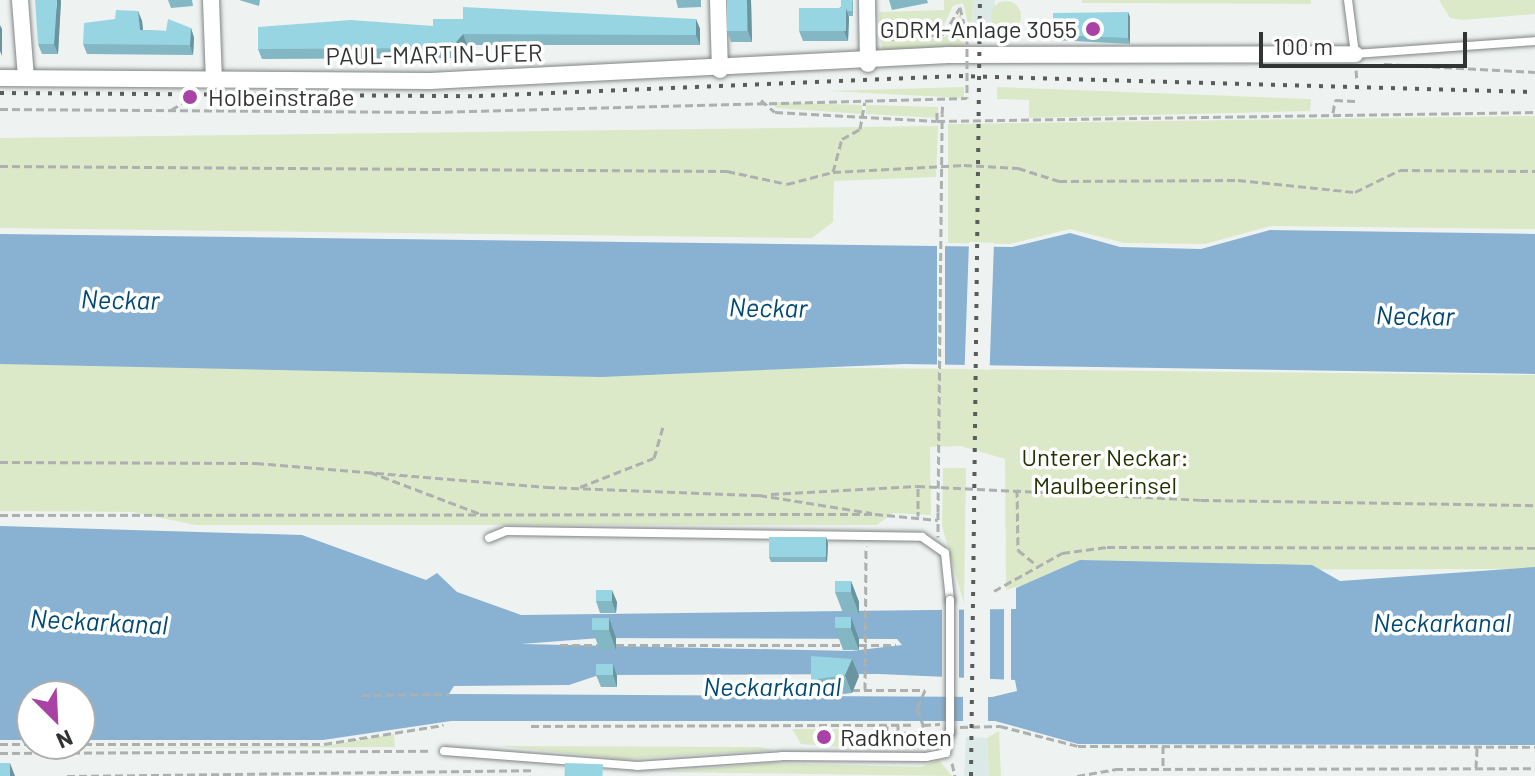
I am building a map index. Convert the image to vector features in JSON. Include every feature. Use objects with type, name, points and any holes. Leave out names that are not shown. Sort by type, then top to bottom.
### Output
[{"type":"street","points":[[20,0],[26,78]]},
{"type":"street","points":[[211,0],[214,80]]},
{"type":"street","points":[[718,0],[720,70]]},
{"type":"street","points":[[867,0],[868,64]]},
{"type":"street","name":"PAUL-MARTIN-UFER","points":[[0,78],[430,81],[868,64],[948,55],[1355,54]]},
{"type":"lane","points":[[1348,0],[1355,54],[1535,41]]},
{"type":"lane","points":[[444,751],[637,771],[946,753],[950,732],[950,568],[938,545],[866,535],[676,539],[506,531],[489,538]]},
{"type":"path","points":[[0,109],[367,109],[761,100],[943,103],[967,98],[967,37],[960,7],[944,34],[891,39]]},
{"type":"path","points":[[1355,54],[1373,63],[1535,72]]},
{"type":"path","points":[[1357,74],[1357,81]]},
{"type":"path","points":[[761,100],[775,112],[937,121],[1535,112]]},
{"type":"path","points":[[1333,113],[1335,100],[1355,101]]},
{"type":"path","points":[[833,172],[842,139],[864,118],[865,102]]},
{"type":"path","points":[[938,545],[943,103]]},
{"type":"path","points":[[171,110],[187,105]]},
{"type":"path","points":[[937,112],[937,121]]},
{"type":"path","points":[[0,166],[727,171],[787,184],[833,172],[964,165],[1018,168],[1059,181],[1238,180],[1355,192],[1400,170],[1535,171]]},
{"type":"path","points":[[576,488],[654,458],[664,424]]},
{"type":"path","points":[[0,462],[367,471],[576,488],[759,495],[917,486],[1535,505]]},
{"type":"path","points":[[367,471],[488,517]]},
{"type":"path","points":[[917,486],[918,516]]},
{"type":"path","points":[[1017,489],[1018,550],[1035,564]]},
{"type":"path","points":[[759,495],[875,514]]},
{"type":"path","points":[[0,515],[543,518],[875,514],[938,520]]},
{"type":"path","points":[[865,690],[866,535]]},
{"type":"path","points":[[994,591],[1035,564],[1107,547],[1535,548]]},
{"type":"path","points":[[560,645],[600,645]]},
{"type":"path","points":[[616,645],[843,645]]},
{"type":"path","points":[[859,645],[865,648],[896,645]]},
{"type":"path","points":[[852,690],[925,690],[917,709],[923,725],[922,732],[898,733],[898,725]]},
{"type":"path","points":[[362,695],[449,694]]},
{"type":"path","points":[[0,744],[324,744],[444,725]]},
{"type":"path","points":[[531,726],[911,725]]},
{"type":"path","points":[[923,725],[1000,726],[1078,746],[1535,747]]},
{"type":"path","points":[[886,757],[887,726]]},
{"type":"path","points":[[150,754],[151,744]]},
{"type":"path","points":[[1163,746],[1163,768]]},
{"type":"path","points":[[1476,768],[1477,747]]},
{"type":"path","points":[[0,753],[444,751]]},
{"type":"path","points":[[1077,776],[1163,768],[1535,768]]},
{"type":"path","points":[[67,776],[543,770]]},
{"type":"shaded area","points":[[973,0],[995,0],[995,31],[973,31]]},
{"type":"shaded area","points":[[966,737],[987,738],[989,776],[964,776]]},
{"type":"green space","points":[[944,0],[973,0],[972,39],[963,3],[953,6],[941,31],[893,35],[880,26],[879,12],[944,10]]},
{"type":"green space","points":[[1082,0],[1311,0],[1311,4],[1082,3]]},
{"type":"green space","points":[[1439,0],[1535,0],[1535,14],[1463,20],[1450,18]]},
{"type":"green space","points":[[1006,1],[1012,2],[1020,10],[1020,22],[1012,30],[1006,31],[1000,30],[992,22],[991,16],[992,10],[1000,2]]},
{"type":"green space","points":[[961,11],[965,47],[883,50],[880,39],[945,37]]},
{"type":"green space","points":[[964,87],[964,98],[828,91]]},
{"type":"green space","points":[[997,87],[1311,99],[1310,111],[1029,118],[1029,100],[997,99]]},
{"type":"green space","points":[[771,102],[862,105],[862,114],[776,108]]},
{"type":"green space","points":[[866,105],[938,107],[938,118],[866,114]]},
{"type":"green space","points":[[1535,116],[1535,229],[1271,226],[1205,244],[1124,243],[1070,229],[1010,244],[948,243],[948,124]]},
{"type":"green space","points":[[938,126],[936,177],[834,181],[833,222],[812,238],[0,228],[0,138]]},
{"type":"green space","name":"Unterer Neckar: Maulbeerinsel","points":[[0,359],[1535,375],[1535,569],[1070,570],[1006,590],[1005,459],[961,446],[930,447],[931,515],[893,513],[877,525],[195,525],[133,512],[0,511]]},
{"type":"green space","points":[[943,468],[966,468],[964,604],[942,526]]},
{"type":"green space","points":[[792,729],[839,729],[839,747],[801,744]]},
{"type":"green space","points":[[999,731],[1001,776],[989,776],[987,738]]},
{"type":"green space","points":[[394,734],[395,747],[96,749],[96,748],[325,746]]},
{"type":"green space","points":[[499,746],[760,747],[773,750],[624,759]]},
{"type":"green space","points":[[939,760],[952,776],[663,772],[772,763],[921,767]]},
{"type":"water","name":"Neckar","points":[[1270,230],[1535,234],[1535,374],[905,364],[601,377],[0,364],[0,234],[1012,247],[1070,233],[1120,247],[1201,249]]},
{"type":"water","name":"Neckarkanal","points":[[0,526],[302,535],[426,580],[437,573],[457,592],[521,615],[1016,609],[1016,588],[1080,560],[1312,565],[1340,581],[1535,567],[1535,745],[1078,744],[995,721],[451,721],[323,740],[96,740],[96,680],[16,680],[16,740],[0,740]],"holes":[[[600,638],[897,639],[902,645],[851,651],[521,644]],[[879,674],[1015,680],[1017,691],[992,697],[449,694],[454,686],[569,685],[599,675]]]},
{"type":"pier","points":[[937,242],[945,242],[945,368],[937,368]]},
{"type":"pier","points":[[969,242],[994,243],[990,370],[965,369]]},
{"type":"pier","points":[[942,605],[959,605],[959,683],[942,683]]},
{"type":"pier","points":[[964,605],[990,605],[990,683],[964,683]]},
{"type":"pier","points":[[1004,605],[1011,605],[1011,684],[1004,684]]},
{"type":"pier","points":[[963,693],[988,693],[988,726],[963,726]]},
{"type":"building","points":[[35,0],[57,0],[54,44],[38,44]]},
{"type":"building","points":[[727,0],[747,0],[747,31],[727,31]]},
{"type":"building","points":[[841,0],[852,0],[852,11],[841,8]]},
{"type":"building","points":[[463,7],[696,19],[696,35],[463,34],[451,48],[258,49],[258,27],[351,20],[433,26],[433,19],[463,19]]},
{"type":"building","points":[[799,8],[846,8],[846,31],[799,31]]},
{"type":"building","points":[[116,10],[138,11],[140,30],[166,31],[168,19],[191,28],[190,45],[83,44],[84,23],[115,19]]},
{"type":"building","name":"GDRM-Anlage 3055","points":[[1128,12],[1128,38],[1053,35],[1053,13]]},
{"type":"building","points":[[769,537],[826,537],[826,557],[769,557]]},
{"type":"building","points":[[835,581],[851,581],[851,592],[835,592]]},
{"type":"building","points":[[596,590],[612,590],[612,601],[596,601]]},
{"type":"building","points":[[835,617],[851,617],[851,628],[835,628]]},
{"type":"building","points":[[592,618],[609,618],[609,630],[592,630]]},
{"type":"building","points":[[811,656],[852,659],[845,675],[811,680]]},
{"type":"building","points":[[596,664],[613,664],[613,675],[596,675]]},
{"type":"building","points":[[0,763],[10,763],[10,776],[0,776]]},
{"type":"building","points":[[565,763],[603,764],[603,776],[565,776]]},
{"type":"railway","points":[[971,776],[980,0]]},
{"type":"railway","points":[[0,93],[479,96],[959,76],[1535,92]]},
{"type":"place","name":"GDRM-Anlage 3055","points":[[1093,29]]},
{"type":"place","name":"Holbeinstraße","points":[[190,97]]},
{"type":"place","name":"Radknoten","points":[[824,737]]}]
